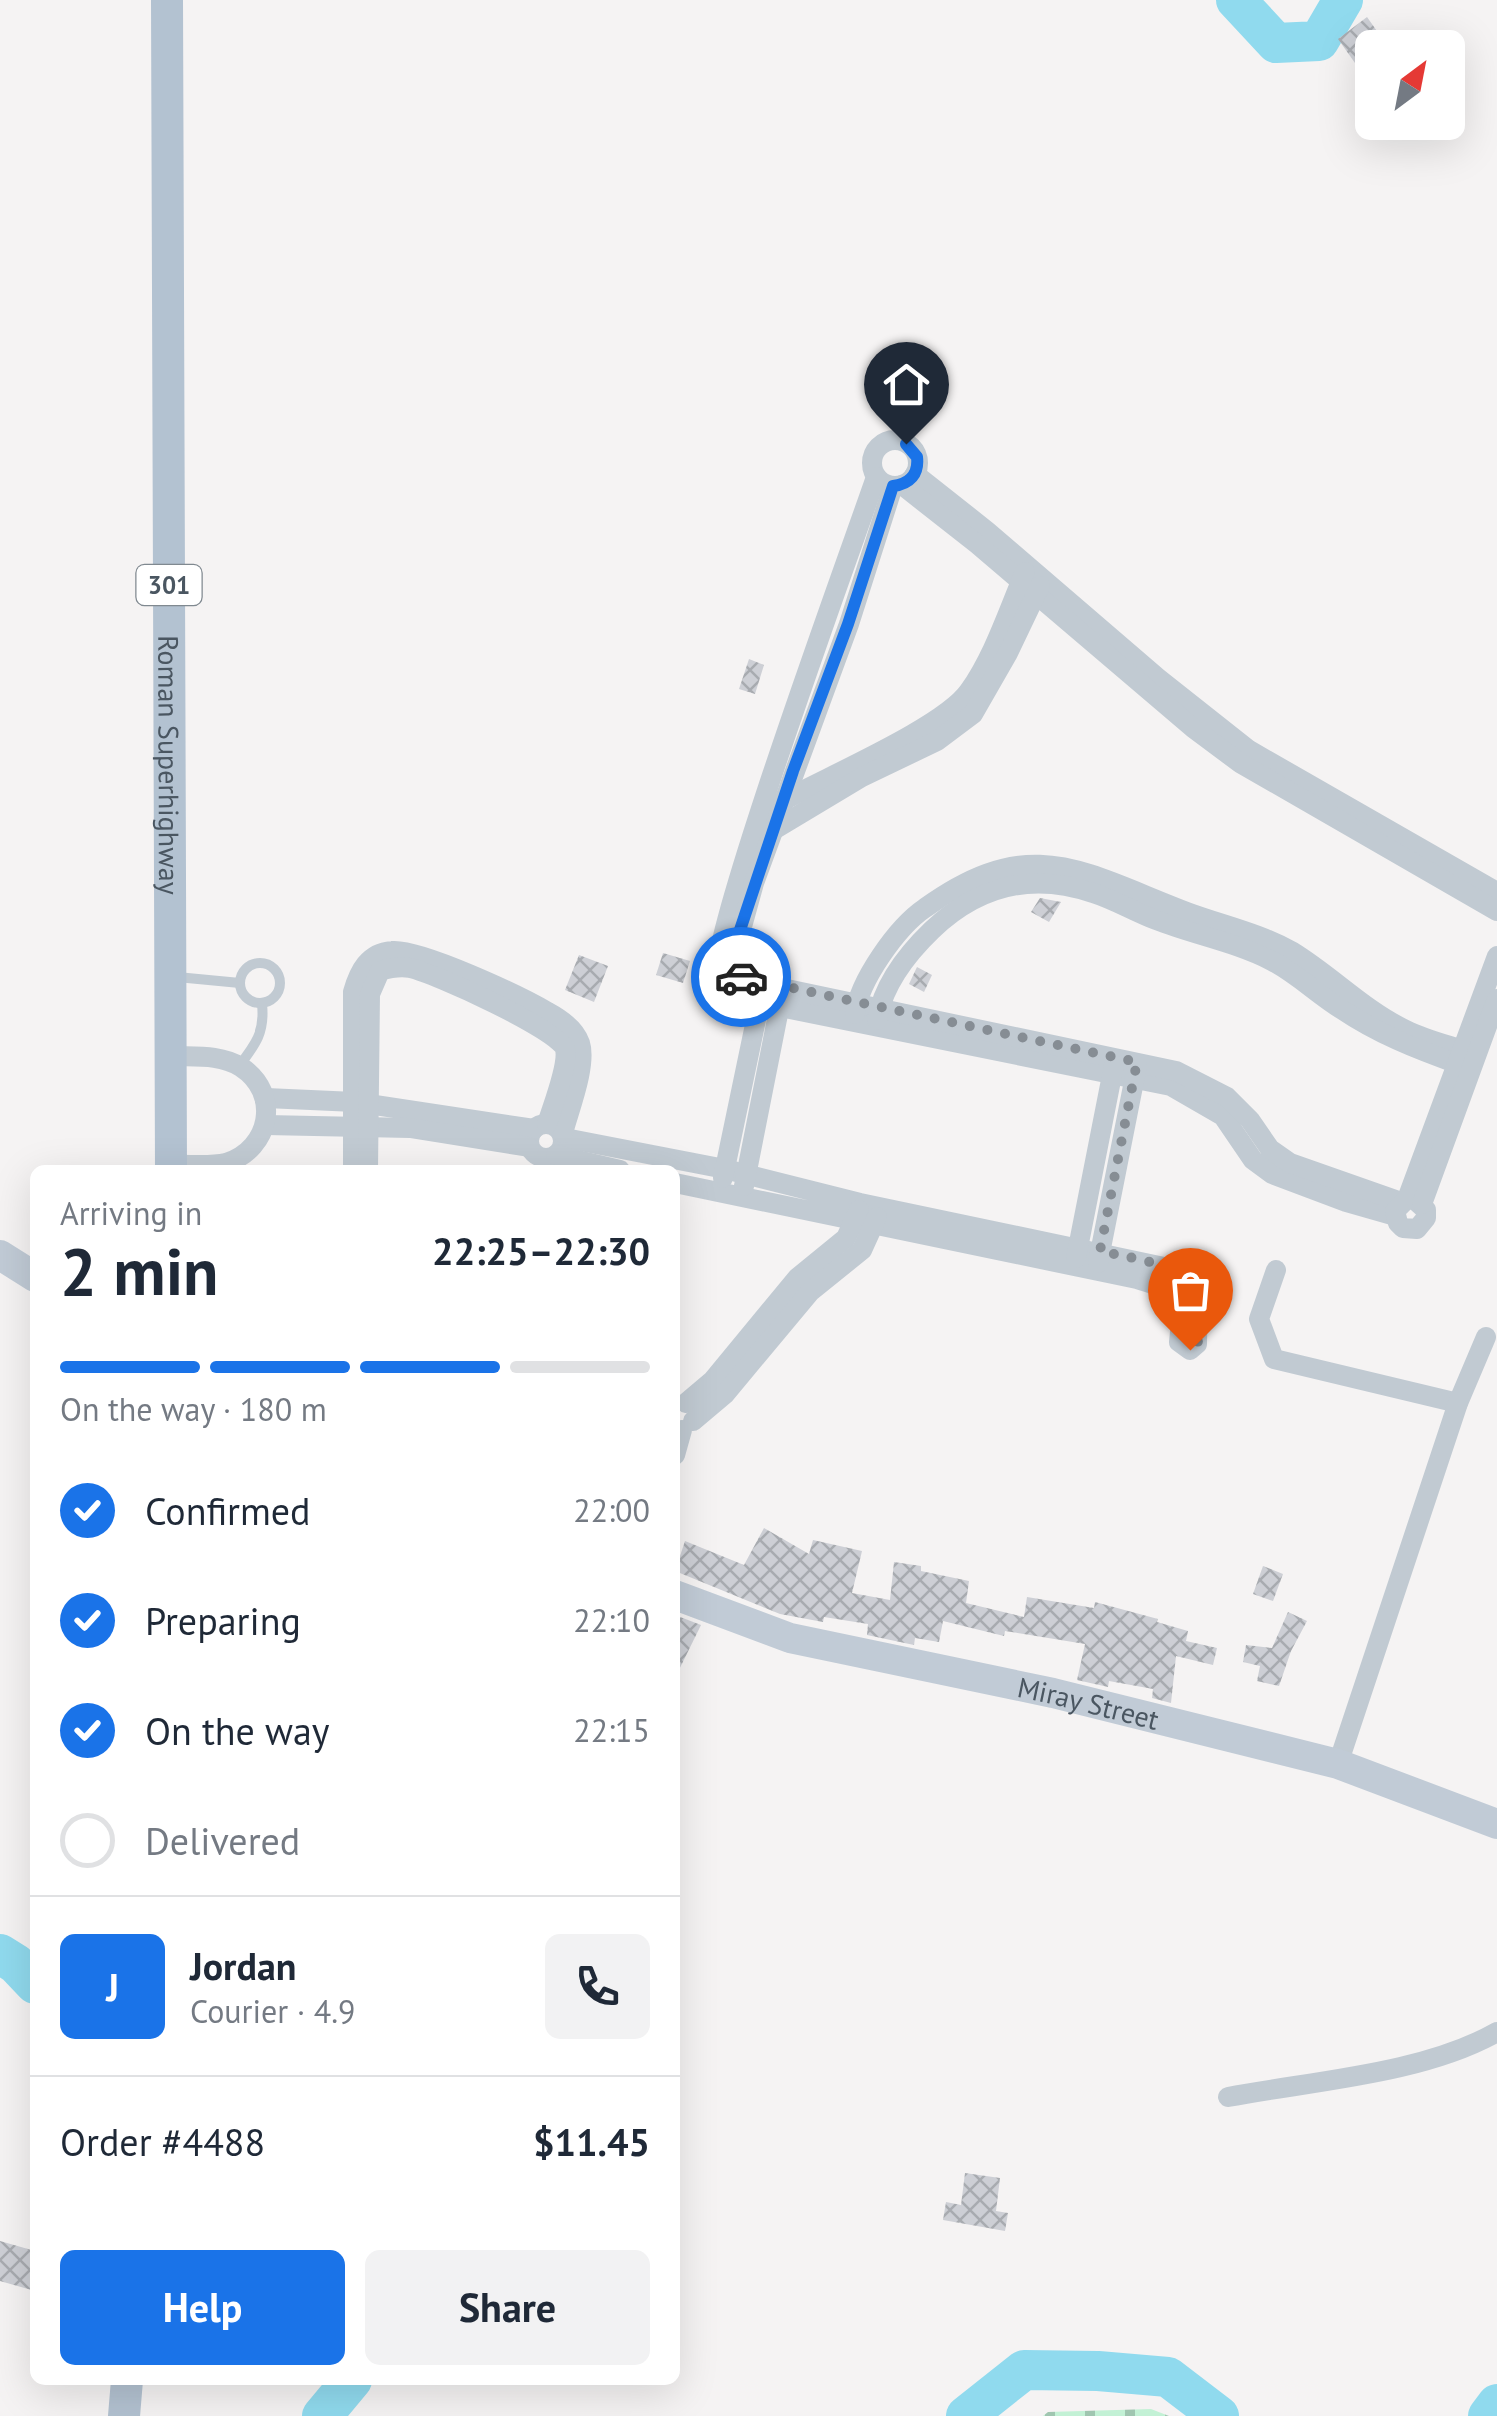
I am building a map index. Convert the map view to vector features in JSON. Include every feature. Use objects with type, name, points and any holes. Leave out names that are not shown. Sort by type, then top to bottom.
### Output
[{"type":"main road","name":"Roman Superhighway","points":[[167,0],[172,1165]]},
{"type":"main road","points":[[124,2416],[127,2385]]},
{"type":"street","points":[[897,481],[1032,580],[1245,757],[1472,888],[1497,911]]},
{"type":"street","points":[[774,813],[828,614],[897,481]]},
{"type":"street","points":[[897,481],[848,624],[746,880],[722,964],[735,976],[772,995],[1136,1071],[1229,1110],[1270,1149],[1286,1171],[1349,1194],[1406,1205],[1497,999]]},
{"type":"street","points":[[774,813],[904,746],[976,695],[994,646],[1032,580]]},
{"type":"street","points":[[828,614],[848,624]]},
{"type":"street","points":[[774,813],[858,769]]},
{"type":"street","points":[[855,1013],[900,931],[918,912],[1021,873],[1046,882],[1097,884],[1276,953],[1402,1037],[1461,1057]]},
{"type":"street","points":[[1472,888],[1497,892]]},
{"type":"street","points":[[877,1018],[902,964],[917,944],[974,889]]},
{"type":"street","points":[[354,1165],[362,1102],[362,1027],[353,992],[358,973],[370,958],[392,959],[416,952],[469,985],[547,1011],[582,1057],[545,1148]]},
{"type":"street","points":[[1444,1120],[1461,1057],[1497,956]]},
{"type":"street","points":[[719,1193],[736,1172],[757,1122],[759,1059],[772,995]]},
{"type":"street","points":[[172,1056],[219,1058],[239,1066],[255,1078],[266,1098],[266,1126],[256,1147],[226,1163],[204,1165]]},
{"type":"street","points":[[742,1198],[736,1172],[736,1118],[759,1059]]},
{"type":"street","points":[[1076,1256],[1114,1067]]},
{"type":"street","points":[[1098,1261],[1136,1071]]},
{"type":"street","points":[[266,1098],[362,1102],[603,1165]]},
{"type":"street","points":[[303,1098],[303,1126]]},
{"type":"street","points":[[736,1118],[757,1122]]},
{"type":"street","points":[[266,1126],[432,1130],[736,1172],[938,1239],[1076,1256]]},
{"type":"street","points":[[361,1126],[367,1165]]},
{"type":"street","points":[[1102,1128],[1124,1132]]},
{"type":"street","points":[[680,1184],[742,1198],[868,1214],[942,1218],[1098,1261],[1164,1267],[1186,1276],[1195,1287],[1198,1344],[1190,1350],[1179,1342],[1183,1302],[1178,1296],[1098,1261]]},
{"type":"street","points":[[1087,1201],[1109,1206]]},
{"type":"street","points":[[682,1417],[778,1297],[819,1273],[868,1214]]},
{"type":"street","points":[[938,1239],[942,1218]]},
{"type":"street","points":[[0,1255],[30,1274]]},
{"type":"street","points":[[1276,1270],[1258,1319],[1274,1358],[1458,1404]]},
{"type":"street","points":[[1338,1764],[1458,1404],[1486,1338]]},
{"type":"street","name":"Miray Street","points":[[680,1597],[790,1638],[1053,1693],[1338,1764],[1497,1824]]},
{"type":"street","points":[[1228,2097],[1378,2072],[1462,2047],[1497,2032]]},
{"type":"lane","points":[[267,964],[278,974],[280,989],[262,1004],[247,998],[240,983],[252,965],[267,964]]},
{"type":"lane","points":[[171,976],[240,983]]},
{"type":"lane","points":[[239,1066],[260,1039],[264,1024],[262,1004]]},
{"type":"green space","points":[[1151,2409],[1169,2416],[1043,2416],[1048,2412]]},
{"type":"building","points":[[1367,17],[1376,30],[1355,30],[1355,63],[1338,39]]},
{"type":"building","points":[[749,659],[764,665],[755,694],[739,689]]},
{"type":"building","points":[[1040,898],[1061,902],[1049,922],[1031,912]]},
{"type":"building","points":[[663,953],[690,961],[683,983],[656,975]]},
{"type":"building","points":[[579,955],[608,966],[594,1002],[565,990]]},
{"type":"building","points":[[917,967],[932,975],[924,992],[909,984]]},
{"type":"building","points":[[764,1528],[809,1554],[813,1540],[862,1551],[852,1593],[890,1600],[894,1562],[921,1566],[921,1571],[969,1581],[966,1603],[1024,1617],[1027,1597],[1094,1608],[1095,1602],[1158,1619],[1157,1622],[1188,1631],[1186,1641],[1217,1648],[1213,1665],[1176,1656],[1171,1703],[1152,1698],[1153,1689],[1109,1681],[1108,1687],[1077,1680],[1085,1644],[1005,1631],[1004,1636],[943,1621],[939,1642],[915,1638],[914,1645],[867,1635],[868,1624],[824,1617],[823,1622],[780,1614],[680,1573],[680,1556],[685,1541],[744,1565]]},
{"type":"building","points":[[1263,1566],[1283,1574],[1273,1601],[1253,1594]]},
{"type":"building","points":[[1288,1612],[1307,1621],[1279,1686],[1257,1681],[1260,1666],[1243,1662],[1246,1645],[1272,1648]]},
{"type":"building","points":[[680,1617],[701,1625],[680,1668]]},
{"type":"building","points":[[965,2173],[1000,2178],[996,2211],[1008,2213],[1005,2231],[943,2220],[946,2202],[961,2205]]},
{"type":"building","points":[[0,2241],[30,2250],[30,2290],[0,2281]]},
{"type":"waterway","points":[[1236,0],[1276,43],[1319,41],[1343,0]]},
{"type":"waterway","points":[[0,1954],[30,1979]]},
{"type":"waterway","points":[[966,2416],[1024,2370],[1168,2377],[1219,2416]]},
{"type":"waterway","points":[[322,2416],[348,2385]]},
{"type":"waterway","points":[[1488,2416],[1497,2404]]},
{"type":"way so far","points":[[741,977],[1137,1062],[1100,1251],[1186,1276],[1195,1287],[1197,1298],[1198,1344],[1190,1350]]},
{"type":"route","points":[[741,977],[735,976],[729,963],[754,882],[848,624],[893,486],[912,479],[918,465],[913,449],[906,444]]}]
